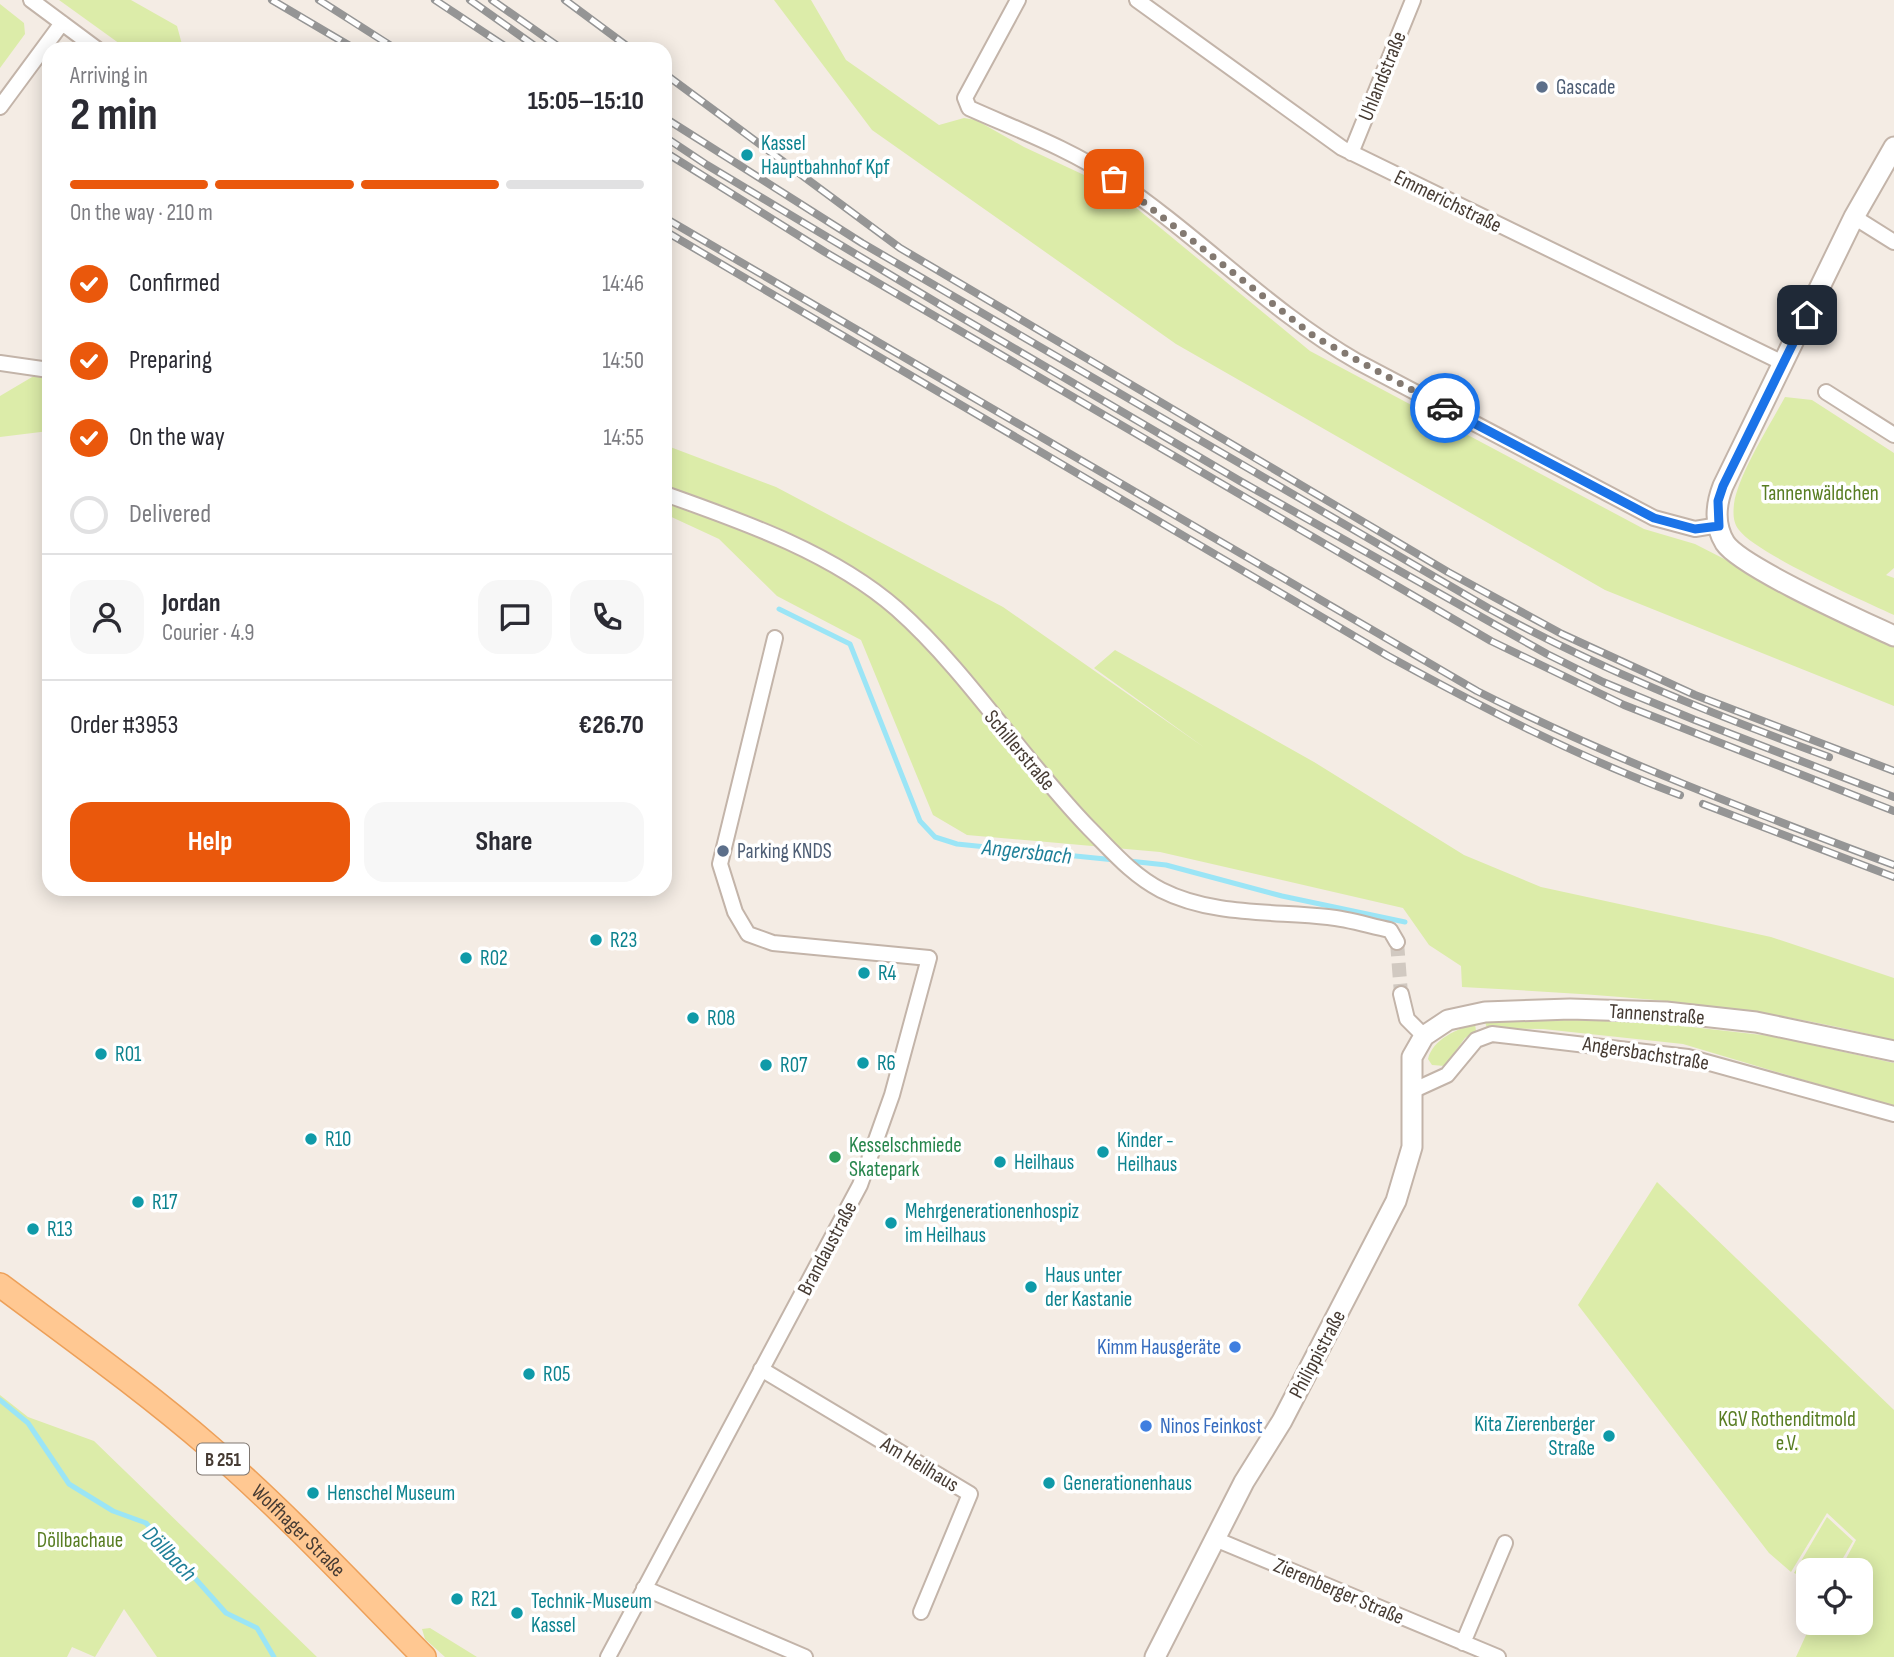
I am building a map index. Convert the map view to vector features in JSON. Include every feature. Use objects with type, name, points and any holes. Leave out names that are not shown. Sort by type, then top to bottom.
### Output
[{"type":"main road","name":"Wolfhager Straße","points":[[0,1285],[157,1402],[211,1448],[272,1503],[424,1657]]},
{"type":"street","points":[[31,0],[88,42]]},
{"type":"street","points":[[1018,0],[965,99],[969,108],[1074,156],[1114,179],[1315,337],[1358,362],[1654,518],[1695,529],[1719,526]]},
{"type":"street","name":"Uhlandstraße","points":[[1350,153],[1413,0]]},
{"type":"street","name":"Emmerichstraße","points":[[1140,1],[1320,134],[1350,153],[1783,363]]},
{"type":"street","points":[[48,42],[62,23]]},
{"type":"street","points":[[0,107],[42,50]]},
{"type":"street","points":[[1894,147],[1854,217],[1718,501],[1719,526],[1726,544],[1816,599],[1894,636]]},
{"type":"street","points":[[1854,217],[1894,242]]},
{"type":"street","points":[[0,363],[42,369]]},
{"type":"street","points":[[1826,392],[1894,435]]},
{"type":"street","name":"Schillerstraße","points":[[672,497],[786,542],[858,580],[897,609],[946,661],[1063,803],[1129,869],[1161,890],[1196,904],[1331,918],[1390,930],[1397,942]]},
{"type":"street","name":"Brandaustraße","points":[[607,1657],[860,1185],[892,1095],[929,958],[773,943],[748,934],[735,912],[720,864],[775,638]]},
{"type":"street","points":[[1401,994],[1407,1018],[1424,1036]]},
{"type":"street","name":"Tannenstraße","points":[[1424,1036],[1448,1020],[1485,1012],[1570,1009],[1666,1012],[1756,1022],[1894,1051]]},
{"type":"street","name":"Angersbachstraße","points":[[1412,1091],[1447,1075],[1476,1040],[1492,1034],[1688,1057],[1894,1114]]},
{"type":"street","name":"Philippistraße","points":[[1155,1657],[1244,1482],[1288,1409],[1396,1201],[1412,1147],[1412,1057],[1424,1036]]},
{"type":"street","name":"Am Heilhaus","points":[[761,1369],[970,1494],[921,1612]]},
{"type":"street","name":"Zierenberger Straße","points":[[1215,1539],[1498,1657]]},
{"type":"street","points":[[1463,1643],[1505,1544]]},
{"type":"street","points":[[644,1588],[805,1657]]},
{"type":"green space","points":[[59,0],[131,0],[177,26],[181,42],[117,42]]},
{"type":"green space","points":[[774,0],[811,0],[846,60],[939,125],[964,118],[976,120],[1024,147],[1112,188],[1310,351],[1644,529],[1695,544],[1894,646],[1894,706],[1605,590],[1176,344],[872,130]]},
{"type":"green space","points":[[0,4],[24,23],[25,34],[0,68]]},
{"type":"green space","points":[[42,371],[42,432],[0,437],[0,396]]},
{"type":"green space","name":"Tannenwäldchen","points":[[1785,397],[1812,400],[1894,453],[1894,568],[1886,575],[1894,578],[1894,615],[1766,551],[1737,527],[1734,504],[1737,492],[1755,450]]},
{"type":"green space","points":[[672,448],[776,487],[1003,607],[1205,748],[1094,668],[1115,650],[1314,762],[1464,855],[1541,887],[1771,937],[1894,978],[1894,1041],[1787,1017],[1680,1002],[1462,987],[1461,966],[1429,945],[1403,908],[1160,852],[967,835],[933,815],[861,640],[777,596],[719,539],[672,517]]},
{"type":"green space","points":[[1544,1018],[1665,1024],[1771,1036],[1894,1063],[1894,1107],[1683,1044],[1543,1029],[1487,1028],[1485,1022]]},
{"type":"green space","points":[[1475,1024],[1476,1031],[1465,1038],[1445,1066],[1432,1065],[1428,1059],[1440,1040]]},
{"type":"green space","name":"KGV Rothenditmold e.V.","points":[[1657,1182],[1894,1410],[1894,1657],[1796,1657],[1806,1635],[1873,1635],[1873,1558],[1846,1558],[1856,1540],[1827,1513],[1800,1558],[1796,1558],[1791,1572],[1769,1553],[1578,1305]]},
{"type":"green space","name":"Döllbachaue","points":[[0,1395],[28,1417],[94,1441],[317,1657],[157,1657],[124,1609],[95,1657],[72,1647],[67,1657],[0,1657]]},
{"type":"green space","points":[[1827,1517],[1853,1541],[1843,1558],[1803,1558]]},
{"type":"green space","points":[[430,1628],[477,1657],[445,1657],[425,1639],[422,1629]]},
{"type":"waterway","name":"Angersbach","points":[[779,609],[850,644],[920,821],[935,837],[957,844],[1115,860]]},
{"type":"waterway","name":"Angersbach","points":[[1129,861],[1166,865],[1282,896],[1405,922]]},
{"type":"waterway","name":"Döllbach","points":[[0,1400],[28,1423],[69,1484],[113,1511],[146,1523],[226,1613],[257,1628],[274,1657]]},
{"type":"tunnel","points":[[1397,942],[1401,994]]},
{"type":"railway","points":[[272,0],[343,42]]},
{"type":"railway","points":[[319,0],[385,42]]},
{"type":"railway","points":[[435,0],[498,42]]},
{"type":"railway","points":[[470,0],[529,42]]},
{"type":"railway","points":[[492,0],[552,42]]},
{"type":"railway","points":[[565,0],[622,42]]},
{"type":"railway","points":[[672,79],[900,248],[1448,572],[1562,634],[1695,695],[1894,771]]},
{"type":"railway","points":[[672,122],[862,243],[1488,608],[1571,651],[1656,689],[1829,757]]},
{"type":"railway","points":[[672,142],[954,313],[1240,481],[1547,654],[1603,682],[1695,720],[1894,797]]},
{"type":"railway","points":[[672,156],[825,252],[1491,641],[1624,705],[1894,811]]},
{"type":"railway","points":[[672,222],[1477,691],[1631,762],[1735,805],[1894,865]]},
{"type":"railway","points":[[672,235],[1388,656],[1531,731],[1680,795]]},
{"type":"railway","points":[[1703,804],[1894,877]]},
{"type":"way so far","points":[[1114,179],[1315,337],[1445,408]]},
{"type":"place","name":"Gascade","points":[[1542,87]]},
{"type":"place","name":"Kassel Hauptbahnhof Kpf","points":[[747,155]]},
{"type":"place","name":"Parking KNDS","points":[[723,851]]},
{"type":"place","name":"R23","points":[[596,940]]},
{"type":"place","name":"R02","points":[[466,958]]},
{"type":"place","name":"R4","points":[[864,973]]},
{"type":"place","name":"R08","points":[[693,1018]]},
{"type":"place","name":"R01","points":[[101,1054]]},
{"type":"place","name":"R6","points":[[863,1063]]},
{"type":"place","name":"R07","points":[[766,1065]]},
{"type":"place","name":"R10","points":[[311,1139]]},
{"type":"place","name":"Kinder - Heilhaus","points":[[1103,1152]]},
{"type":"place","name":"Kesselschmiede Skatepark","points":[[835,1157]]},
{"type":"place","name":"Heilhaus","points":[[1000,1162]]},
{"type":"place","name":"R17","points":[[138,1202]]},
{"type":"place","name":"Mehrgenerationenhospiz im Heilhaus","points":[[891,1223]]},
{"type":"place","name":"R13","points":[[33,1229]]},
{"type":"place","name":"Haus unter der Kastanie","points":[[1031,1287]]},
{"type":"place","name":"Kimm Hausgeräte","points":[[1235,1347]]},
{"type":"place","name":"R05","points":[[529,1374]]},
{"type":"place","name":"Ninos Feinkost","points":[[1146,1426]]},
{"type":"place","name":"Kita Zierenberger Straße","points":[[1609,1436]]},
{"type":"place","name":"Generationenhaus","points":[[1049,1483]]},
{"type":"place","name":"Henschel Museum","points":[[313,1493]]},
{"type":"place","name":"R21","points":[[457,1599]]},
{"type":"place","name":"Technik-Museum Kassel","points":[[517,1613]]},
{"type":"route","points":[[1445,408],[1654,518],[1695,529],[1719,526],[1718,501],[1723,486],[1807,315]]}]
